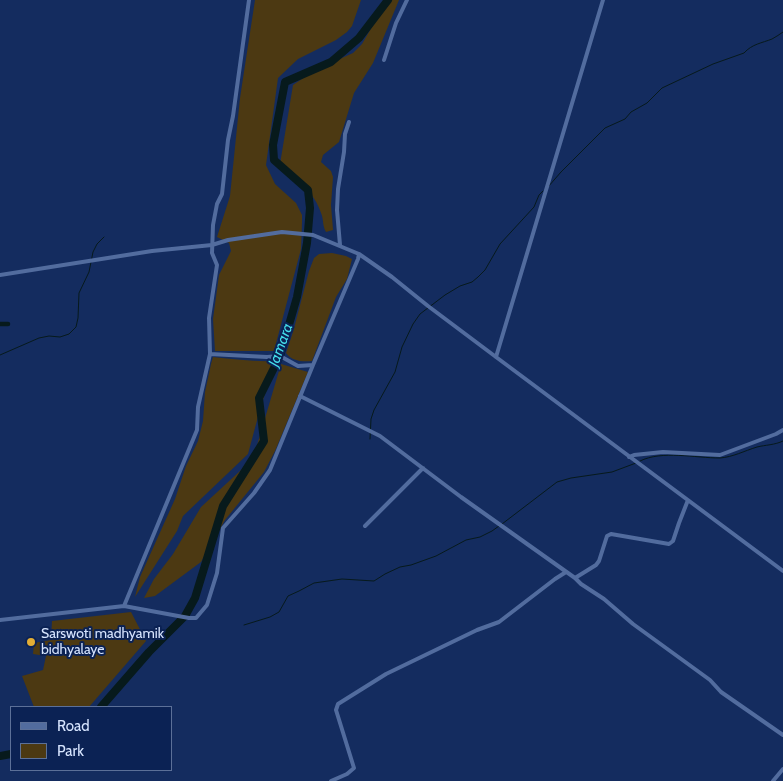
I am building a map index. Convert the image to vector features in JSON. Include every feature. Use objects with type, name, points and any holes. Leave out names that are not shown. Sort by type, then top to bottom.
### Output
[{"type":"street","points":[[124,606],[197,430],[198,407],[210,354],[209,318],[217,265],[212,253],[213,225],[217,204],[222,194],[248,0]]},
{"type":"street","points":[[384,60],[396,24],[407,0]]},
{"type":"street","points":[[496,357],[603,0]]},
{"type":"street","points":[[340,245],[337,210],[338,189],[345,134],[349,122]]},
{"type":"street","points":[[0,275],[152,251],[212,245],[228,240],[282,232],[313,235],[340,245],[359,254],[392,277],[428,306],[783,571]]},
{"type":"street","points":[[0,620],[124,606],[196,618],[207,605],[217,574],[223,528],[254,493],[270,470],[359,254]]},
{"type":"street","points":[[210,354],[280,356],[298,366],[313,365]]},
{"type":"street","points":[[300,396],[380,436],[576,578],[581,584],[604,599],[633,624],[710,680],[721,692],[783,735]]},
{"type":"street","points":[[629,457],[664,452],[720,455],[783,430]]},
{"type":"street","points":[[365,526],[423,468]]},
{"type":"street","points":[[576,578],[596,565],[607,536],[611,534],[671,544],[688,500]]},
{"type":"street","points":[[331,781],[347,774],[354,768],[336,710],[338,704],[386,674],[477,630],[499,622],[566,572]]},
{"type":"street","points":[[773,781],[783,769]]},
{"type":"green space","points":[[255,0],[361,0],[352,26],[347,32],[336,40],[298,59],[278,78],[266,165],[275,184],[296,203],[302,215],[302,222],[301,249],[274,351],[215,351],[213,319],[219,275],[231,251],[229,243],[217,237],[230,196],[240,98]]},
{"type":"green space","points":[[386,0],[399,0],[373,63],[354,93],[339,142],[323,155],[321,162],[331,171],[333,177],[331,205],[333,230],[326,232],[318,206],[310,192],[280,164],[293,85],[315,70],[353,53],[362,44]]},
{"type":"green space","points":[[332,253],[352,259],[347,279],[336,297],[312,361],[294,359],[286,353],[309,271],[314,258],[319,254]]},
{"type":"green space","points":[[213,357],[275,361],[248,454],[183,516],[177,531],[135,597],[140,577],[175,499],[186,466],[198,441],[203,421],[205,392]]},
{"type":"green space","points":[[281,364],[308,372],[275,451],[264,472],[225,520],[201,562],[155,596],[144,598],[154,579],[173,554],[201,507],[253,459]]},
{"type":"green space","points":[[131,612],[146,641],[90,706],[34,706],[22,676],[43,670],[46,656],[33,654],[34,643],[51,640],[52,621]]},
{"type":"waterway","name":"Jamara","points":[[102,706],[149,652],[185,616],[195,598],[223,506],[264,441],[259,398],[280,356],[297,297],[307,243],[310,208],[308,190],[274,160],[273,145],[285,82],[331,62],[359,38],[388,0]]},
{"type":"waterway","points":[[548,187],[605,128],[625,119],[631,112],[647,103],[662,88],[713,64],[744,53],[783,32]]},
{"type":"waterway","points":[[370,439],[371,419],[374,410],[395,372],[402,347],[413,324],[420,314],[445,295],[460,286],[472,282],[485,270],[500,244],[534,207],[539,195],[543,191]]},
{"type":"waterway","points":[[0,355],[39,338],[49,336],[60,337],[69,334],[76,327],[79,293],[89,272],[93,252],[97,244],[104,237]]},
{"type":"waterway","points":[[0,324],[8,324]]},
{"type":"waterway","points":[[640,461],[668,455],[720,458],[783,441]]},
{"type":"waterway","points":[[502,524],[557,482],[612,472],[636,463]]},
{"type":"waterway","points":[[244,625],[270,617],[279,612],[288,596],[314,583],[342,579],[374,581],[400,567],[436,556],[466,540],[480,537],[499,526]]},
{"type":"waterway","name":"Jamara","points":[[0,756],[10,754]]},
{"type":"place","name":"Sarswoti madhyamik bidhyalaye","points":[[31,642]]}]
